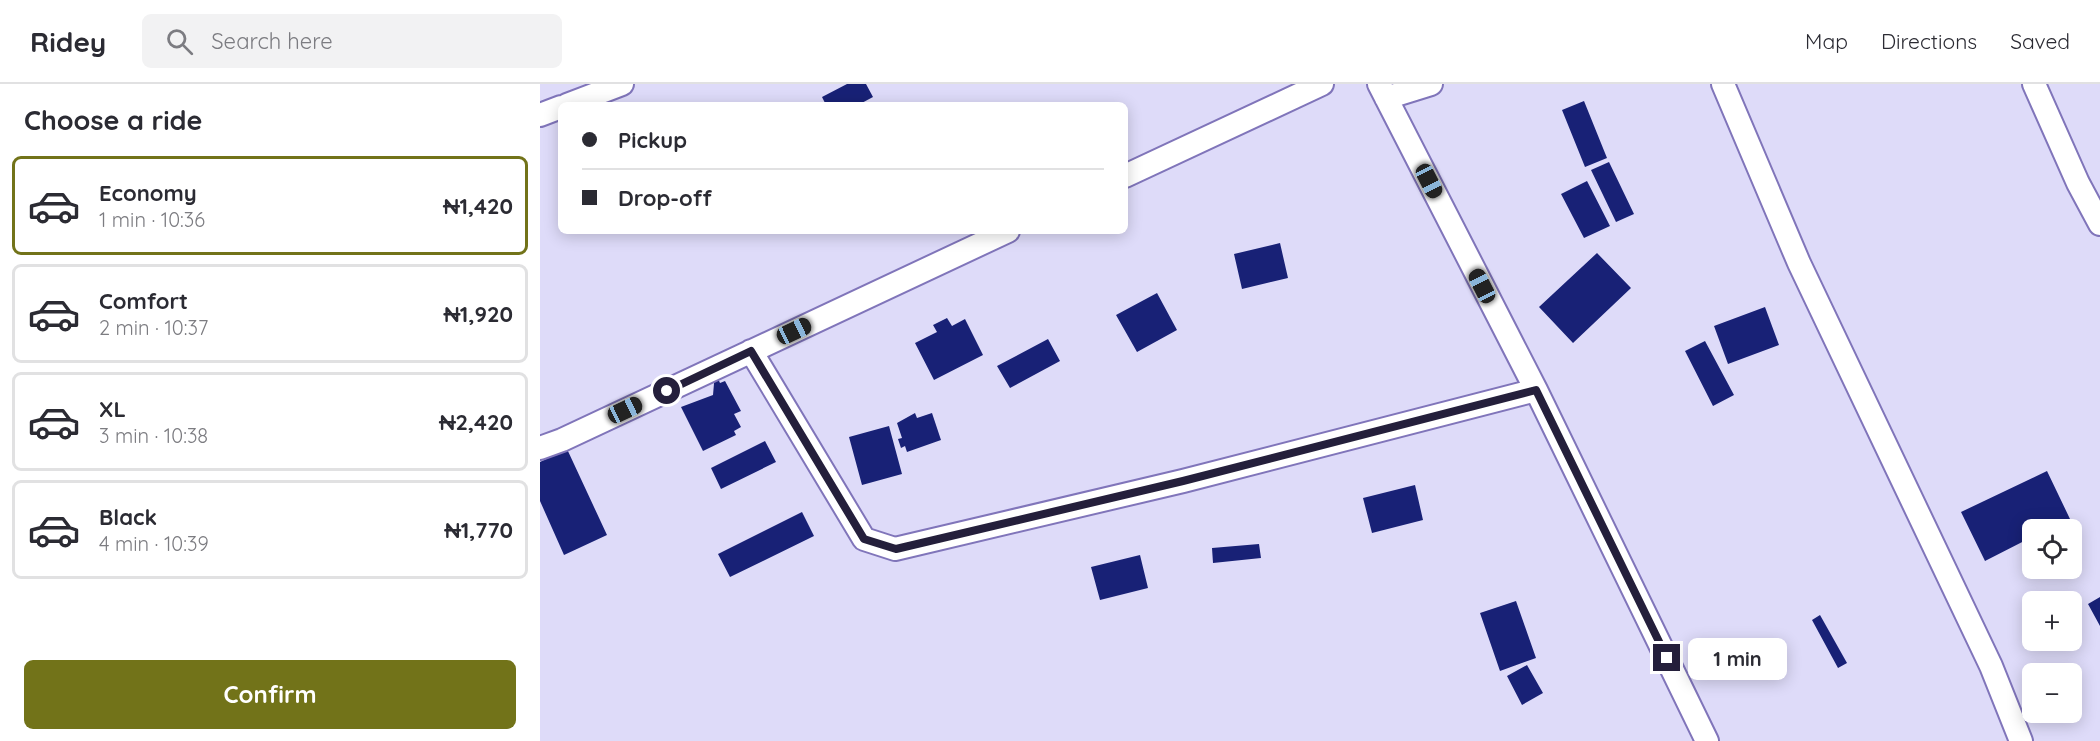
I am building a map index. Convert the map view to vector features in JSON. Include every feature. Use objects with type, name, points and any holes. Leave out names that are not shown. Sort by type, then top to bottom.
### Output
[{"type":"street","points":[[575,102],[622,84]]},
{"type":"street","points":[[1128,175],[1322,84]]},
{"type":"street","points":[[1431,84],[1383,91],[1536,390],[1707,741]]},
{"type":"street","points":[[1723,84],[1800,263],[1990,666],[2021,741]]},
{"type":"street","points":[[2034,84],[2078,183],[2100,224]]},
{"type":"street","points":[[540,115],[558,108]]},
{"type":"street","points":[[540,448],[562,440],[1002,234]]},
{"type":"street","points":[[751,351],[864,539],[896,549],[1183,481],[1536,390]]},
{"type":"building","points":[[847,84],[866,84],[873,97],[864,102],[824,102],[822,97]]},
{"type":"building","points":[[1584,101],[1607,158],[1585,167],[1562,110]]},
{"type":"building","points":[[1609,162],[1634,214],[1616,222],[1591,170]]},
{"type":"building","points":[[1587,181],[1610,226],[1584,238],[1561,194]]},
{"type":"building","points":[[1280,243],[1288,278],[1242,289],[1234,254]]},
{"type":"building","points":[[1597,253],[1631,288],[1573,343],[1539,307]]},
{"type":"building","points":[[1157,293],[1177,330],[1137,352],[1116,315]]},
{"type":"building","points":[[1765,307],[1779,345],[1728,364],[1714,326]]},
{"type":"building","points":[[947,318],[952,326],[965,319],[983,355],[934,380],[915,343],[937,332],[933,325]]},
{"type":"building","points":[[1048,339],[1060,361],[1010,388],[997,366]]},
{"type":"building","points":[[1705,341],[1734,395],[1713,406],[1685,351]]},
{"type":"building","points":[[715,372],[720,383],[725,381],[741,411],[734,414],[741,427],[734,431],[736,435],[703,451],[681,407],[713,395]]},
{"type":"building","points":[[915,413],[917,418],[932,413],[941,440],[907,452],[905,446],[901,448],[898,439],[902,438],[897,423]]},
{"type":"building","points":[[889,426],[902,474],[862,485],[849,437]]},
{"type":"building","points":[[765,441],[776,462],[721,489],[711,468]]},
{"type":"building","points":[[567,449],[607,535],[564,555],[540,501],[540,462]]},
{"type":"building","points":[[2047,471],[2070,519],[2022,519],[2022,542],[1985,561],[1961,512]]},
{"type":"building","points":[[1415,485],[1423,520],[1372,533],[1363,498]]},
{"type":"building","points":[[802,512],[814,536],[730,577],[718,554]]},
{"type":"building","points":[[1259,544],[1261,558],[1213,563],[1212,548]]},
{"type":"building","points":[[1140,555],[1148,588],[1100,600],[1091,567]]},
{"type":"building","points":[[2100,597],[2100,626],[2088,604]]},
{"type":"building","points":[[1516,601],[1536,658],[1500,671],[1480,613]]},
{"type":"building","points":[[1820,615],[1847,663],[1838,668],[1812,620]]},
{"type":"building","points":[[1527,665],[1543,693],[1522,705],[1507,676]]},
{"type":"route","points":[[667,391],[751,351],[864,539],[896,549],[1183,481],[1536,390],[1667,658]]}]
